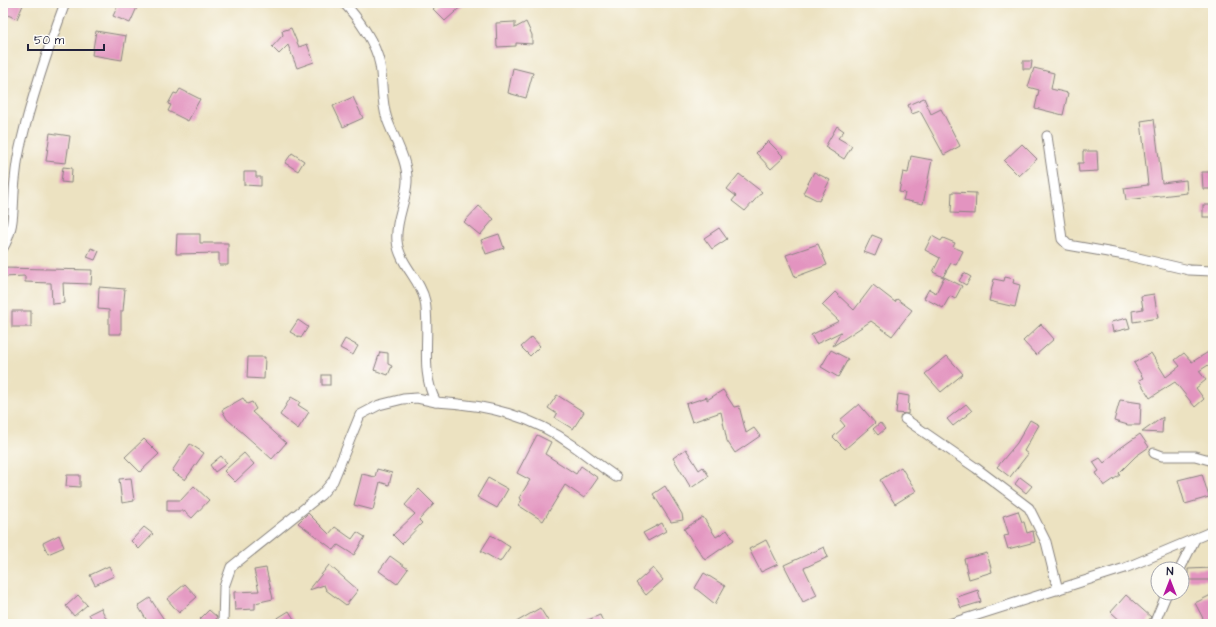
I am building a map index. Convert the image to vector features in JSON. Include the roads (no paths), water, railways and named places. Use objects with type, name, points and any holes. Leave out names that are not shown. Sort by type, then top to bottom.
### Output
[{"type":"street","points":[[3,248],[10,237],[13,218],[15,180],[21,144],[48,51],[65,3]]},
{"type":"street","points":[[344,3],[356,16],[366,31],[380,64],[383,101],[387,118],[403,159],[407,181],[398,224],[397,241],[400,254],[425,300],[427,320],[426,349],[430,390],[436,402]]},
{"type":"street","points":[[1047,136],[1062,239],[1068,245],[1126,255],[1189,270],[1213,271]]},
{"type":"street","points":[[223,624],[224,587],[231,567],[325,490],[332,481],[341,464],[360,416],[379,405],[403,399],[417,398],[508,412],[526,418],[575,446],[616,477]]},
{"type":"street","points":[[905,419],[976,468],[1029,508],[1046,542],[1058,590]]},
{"type":"street","points":[[1154,453],[1162,456],[1195,456],[1213,461]]},
{"type":"street","points":[[949,624],[1126,568],[1213,531]]},
{"type":"street","points":[[1184,561],[1195,539]]},
{"type":"street","points":[[1154,624],[1164,601]]}]
